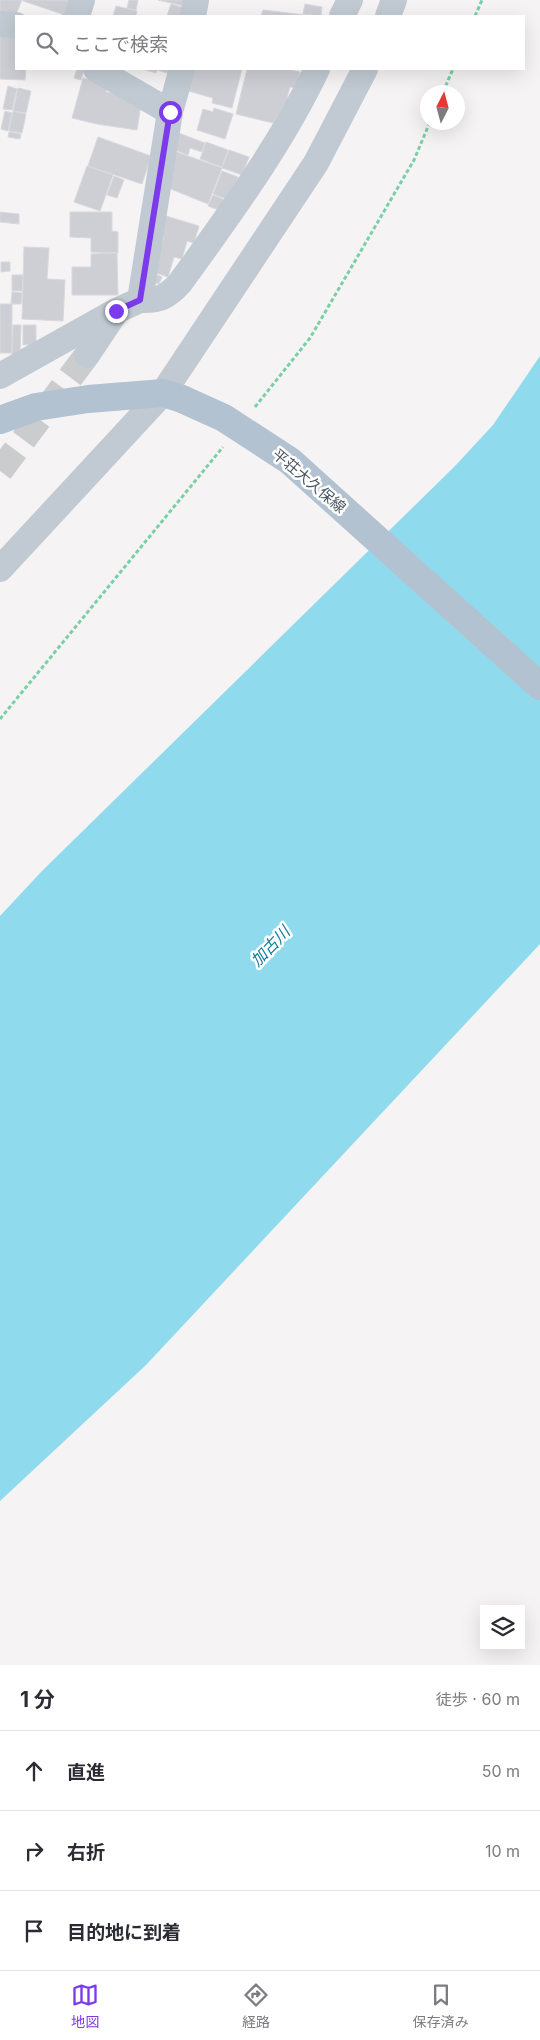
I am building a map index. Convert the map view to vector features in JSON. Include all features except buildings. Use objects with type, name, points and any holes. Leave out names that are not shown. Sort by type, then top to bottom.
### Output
[{"type":"main road","name":"平荘大久保線","points":[[0,420],[44,406],[127,394],[173,396],[224,418],[290,461],[540,686]]},
{"type":"street","points":[[77,15],[82,0]]},
{"type":"street","points":[[193,15],[196,0]]},
{"type":"street","points":[[342,15],[350,0]]},
{"type":"street","points":[[388,15],[394,0]]},
{"type":"street","points":[[0,24],[15,25]]},
{"type":"street","points":[[98,70],[170,112]]},
{"type":"street","points":[[140,300],[170,112],[182,70]]},
{"type":"street","points":[[0,376],[116,311],[140,300],[152,301],[168,295],[180,283],[263,163],[304,96],[317,70]]},
{"type":"street","points":[[0,569],[173,396],[316,163],[363,70]]},
{"type":"street","points":[[87,355],[116,311]]},
{"type":"path","points":[[475,15],[482,0]]},
{"type":"path","points":[[446,85],[453,70]]},
{"type":"water","name":"加古川","points":[[540,356],[540,944],[146,1365],[0,1501],[0,916],[42,871],[455,466],[493,425]]},
{"type":"tunnel","points":[[0,471],[87,355]]},
{"type":"route","points":[[116,311],[140,300],[170,112]]}]
